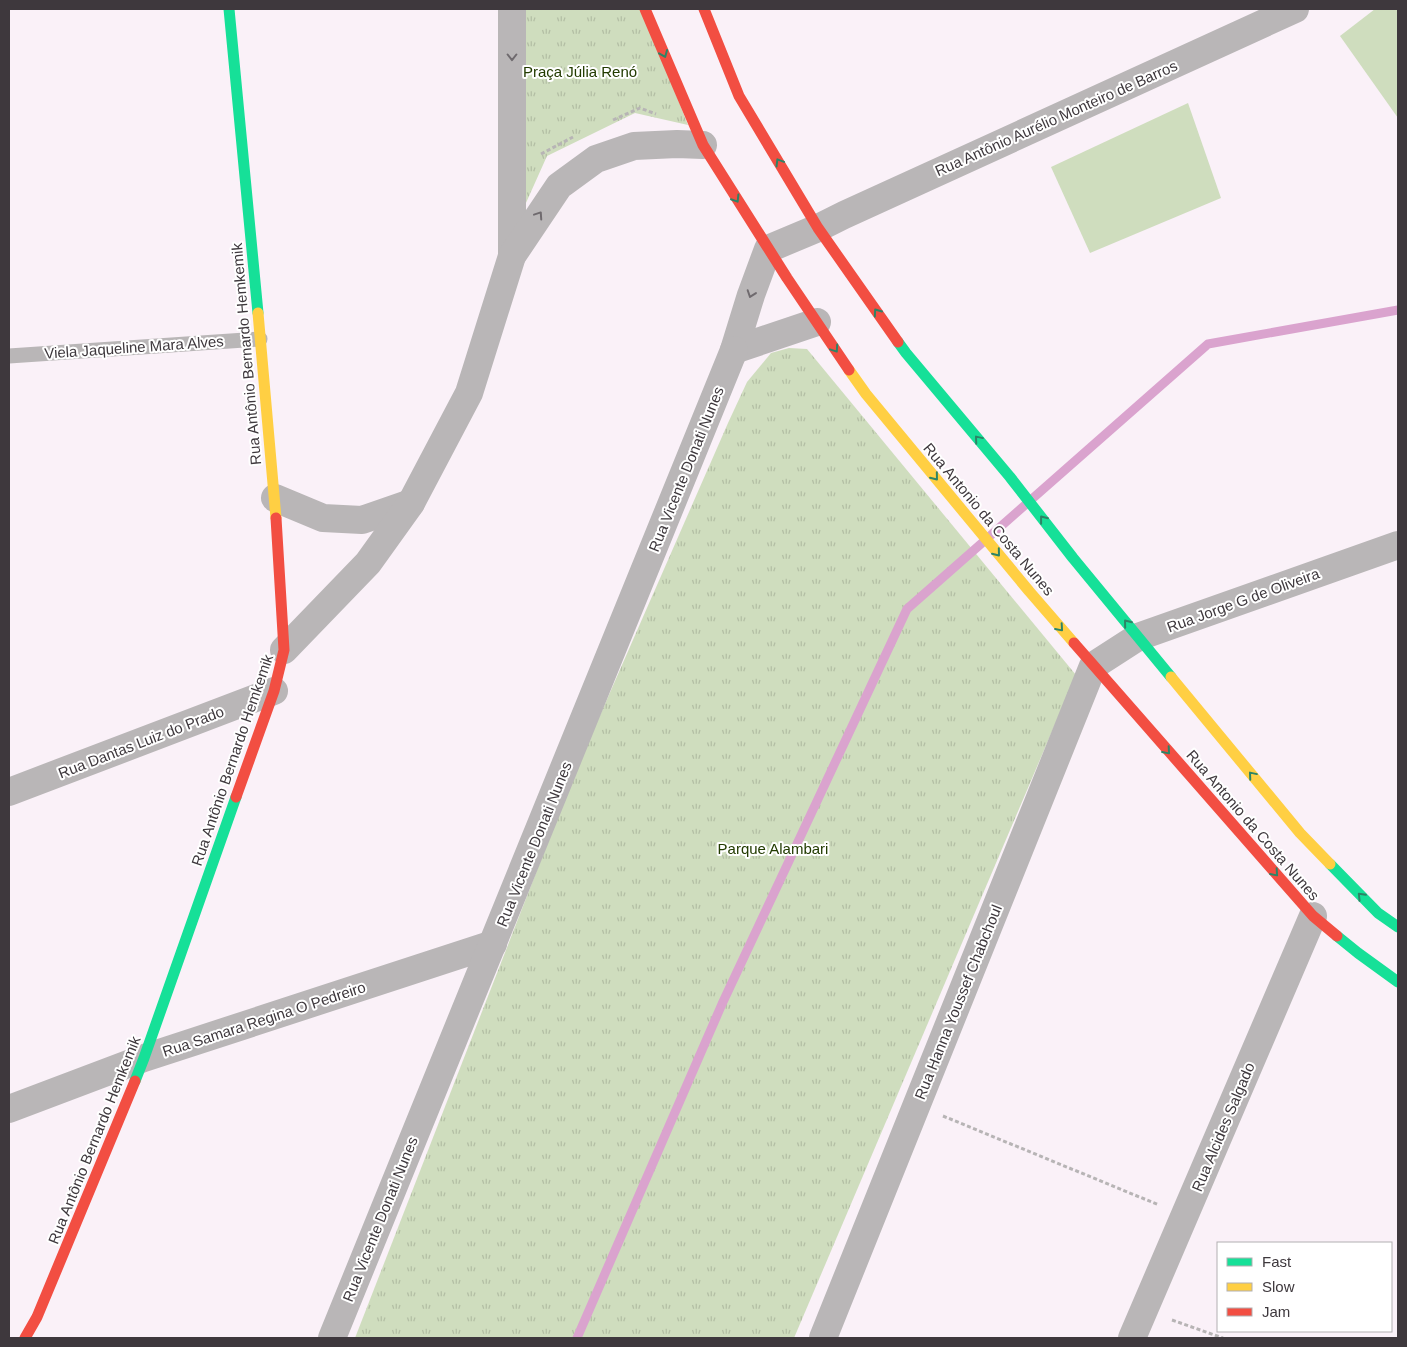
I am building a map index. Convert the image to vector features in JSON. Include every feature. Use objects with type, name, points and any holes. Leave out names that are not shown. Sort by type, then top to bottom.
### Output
[{"type":"main road","name":"Rua Antônio Bernardo Hemkemik","points":[[25,1338],[37,1317],[144,1058],[274,691],[284,650],[275,498],[229,9]]},
{"type":"main road","name":"Rua Antonio da Costa Nunes","points":[[646,9],[702,145],[768,249],[866,394],[1093,666],[1313,916],[1358,953],[1398,982]]},
{"type":"main road","name":"Rua Antonio da Costa Nunes","points":[[704,9],[739,96],[818,228],[906,353],[1010,476],[1073,558],[1300,833],[1378,913],[1398,927]]},
{"type":"street","points":[[512,9],[512,256]]},
{"type":"street","name":"Rua Antônio Aurélio Monteiro de Barros","points":[[768,249],[818,228],[1295,9]]},
{"type":"street","points":[[284,650],[368,563],[410,503],[469,393],[512,256],[559,186],[596,159],[634,146],[702,145]]},
{"type":"street","name":"Rua Vicente Donati Nunes","points":[[332,1338],[734,350],[768,249]]},
{"type":"street","points":[[734,350],[817,322]]},
{"type":"street","points":[[275,498],[323,518],[362,520],[410,503]]},
{"type":"street","name":"Rua Jorge G de Oliveira","points":[[1093,666],[1138,638],[1398,545]]},
{"type":"street","name":"Rua Hanna Youssef Chabchoul","points":[[823,1338],[1093,666]]},
{"type":"street","name":"Rua Dantas Luiz do Prado","points":[[9,792],[274,691]]},
{"type":"street","name":"Rua Alcides Salgado","points":[[1132,1338],[1313,916]]},
{"type":"street","name":"Rua Samara Regina O Pedreiro","points":[[9,1109],[144,1058],[493,944]]},
{"type":"lane","name":"Viela Jaqueline Mara Alves","points":[[9,356],[260,339]]},
{"type":"path","points":[[607,122],[640,108],[658,114]]},
{"type":"path","points":[[537,159],[542,153],[574,136]]},
{"type":"path","points":[[917,1105],[1185,1216]]},
{"type":"path","points":[[1144,1310],[1223,1338]]},
{"type":"green space","name":"Praça Júlia Renó","points":[[517,9],[642,9],[688,125],[635,113],[547,156],[517,223]]},
{"type":"green space","points":[[1375,9],[1398,9],[1398,118],[1340,36]]},
{"type":"green space","points":[[1188,103],[1221,198],[1090,253],[1051,167]]},
{"type":"green space","name":"Parque Alambari","points":[[789,348],[807,349],[1076,675],[794,1338],[355,1338],[576,770],[728,423],[747,382],[771,353]]},
{"type":"waterway","points":[[577,1338],[722,1004],[907,609],[1208,344],[1398,310]]},
{"type":"traffic: fast","points":[[229,9],[258,313]]},
{"type":"traffic: fast","points":[[898,342],[1010,477],[1073,558],[1171,677]]},
{"type":"traffic: fast","points":[[135,1081],[236,797]]},
{"type":"traffic: fast","points":[[1330,864],[1378,913],[1398,927]]},
{"type":"traffic: fast","points":[[1337,936],[1398,982]]},
{"type":"traffic: slow","points":[[258,313],[276,518]]},
{"type":"traffic: slow","points":[[849,370],[866,394],[1074,643]]},
{"type":"traffic: slow","points":[[1171,677],[1300,833],[1330,864]]},
{"type":"traffic: jam","points":[[645,9],[703,145],[787,278],[849,370]]},
{"type":"traffic: jam","points":[[704,9],[739,96],[818,228],[898,342]]},
{"type":"traffic: jam","points":[[236,797],[274,691],[284,650],[276,518]]},
{"type":"traffic: jam","points":[[1074,643],[1313,916],[1337,936]]},
{"type":"traffic: jam","points":[[25,1338],[37,1317],[135,1081]]}]
